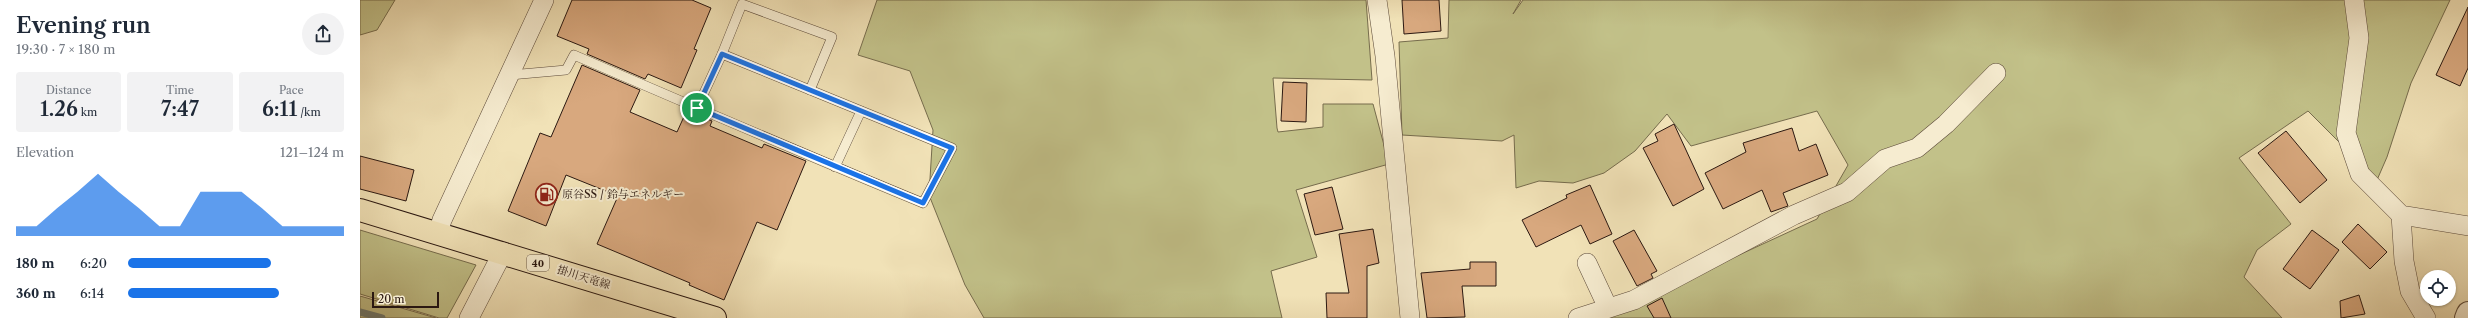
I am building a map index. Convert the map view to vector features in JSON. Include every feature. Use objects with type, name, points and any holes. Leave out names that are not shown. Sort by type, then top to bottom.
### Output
[{"type":"main road","name":"掛川天竜線","points":[[360,210],[503,252],[715,318]]},
{"type":"street","points":[[438,234],[442,220],[544,0]]},
{"type":"street","points":[[1377,0],[1410,318]]},
{"type":"street","points":[[2354,0],[2359,38],[2346,133],[2360,174],[2401,215],[2468,226]]},
{"type":"street","points":[[1578,318],[1634,300],[1794,215],[1847,192],[1885,159],[1917,148],[1946,124],[1996,72]]},
{"type":"street","points":[[2401,215],[2404,261],[2410,291],[2426,318]]},
{"type":"street","points":[[469,318],[503,252]]},
{"type":"street","points":[[1587,263],[1608,308]]},
{"type":"street","points":[[2466,318],[2468,314]]},
{"type":"lane","points":[[697,108],[722,54],[738,2],[832,37],[810,90]]},
{"type":"lane","points":[[510,75],[566,70],[574,55],[835,167],[923,203],[952,148],[722,54]]},
{"type":"lane","points":[[835,167],[861,111]]},
{"type":"shaded area","points":[[360,0],[395,0],[377,30],[360,35]]},
{"type":"shaded area","points":[[877,0],[1366,0],[1372,80],[1273,78],[1277,128],[1278,132],[1323,127],[1323,104],[1373,104],[1389,164],[1296,190],[1317,257],[1271,271],[1282,318],[984,318],[965,285],[929,195],[933,130],[910,71],[858,55]]},
{"type":"shaded area","points":[[1449,0],[1521,0],[1513,14],[1523,0],[2450,0],[2411,83],[2387,157],[2377,180],[2308,111],[2239,158],[2291,224],[2257,250],[2244,277],[2282,318],[1592,318],[1637,302],[1817,219],[1848,165],[1817,111],[1691,146],[1667,114],[1635,151],[1604,173],[1573,183],[1539,181],[1516,188],[1514,135],[1502,141],[1402,135],[1399,42],[1448,38]]},
{"type":"shaded area","points":[[360,230],[476,265],[447,318],[439,318],[360,294]]},
{"type":"shaded area","points":[[360,296],[436,318],[360,318]]},
{"type":"building","points":[[572,0],[692,0],[711,8],[694,49],[697,50],[681,88],[648,74],[645,79],[587,54],[589,49],[557,36]]},
{"type":"building","points":[[1402,0],[1439,0],[1441,31],[1404,34]]},
{"type":"building","points":[[2468,7],[2468,68],[2460,86],[2436,75]]},
{"type":"building","points":[[582,65],[640,90],[630,112],[677,132],[687,110],[712,121],[710,126],[762,148],[764,144],[806,161],[777,230],[757,222],[724,300],[689,285],[690,283],[597,244],[618,196],[566,175],[546,226],[508,211],[540,133],[551,137]]},
{"type":"building","points":[[1283,82],[1307,83],[1306,122],[1281,121]]},
{"type":"building","points":[[1674,124],[1704,189],[1673,206],[1643,148],[1658,141],[1655,134]]},
{"type":"building","points":[[1792,128],[1799,151],[1816,144],[1828,175],[1783,193],[1788,206],[1771,212],[1762,190],[1723,209],[1705,173],[1746,152],[1743,143]]},
{"type":"building","points":[[2286,131],[2327,180],[2300,203],[2258,153]]},
{"type":"building","points":[[360,156],[414,170],[406,201],[360,189]]},
{"type":"building","points":[[1590,185],[1612,234],[1590,244],[1581,225],[1536,247],[1522,220],[1567,198],[1566,195]]},
{"type":"building","points":[[1332,187],[1343,229],[1315,235],[1304,194]]},
{"type":"building","points":[[2358,224],[2387,252],[2370,269],[2342,242]]},
{"type":"building","points":[[1373,229],[1379,263],[1367,266],[1367,318],[1327,318],[1326,293],[1349,293],[1339,234]]},
{"type":"building","points":[[1634,230],[1657,271],[1651,274],[1653,278],[1637,286],[1613,241]]},
{"type":"building","points":[[2312,230],[2339,250],[2310,289],[2283,269]]},
{"type":"building","points":[[1470,262],[1496,262],[1496,286],[1462,286],[1465,317],[1427,318],[1421,273],[1470,269]]},
{"type":"building","points":[[2359,295],[2365,314],[2341,318],[2340,301]]},
{"type":"building","points":[[1662,298],[1671,318],[1654,318],[1647,306]]},
{"type":"waterway","points":[[360,312],[382,318]]},
{"type":"place","name":"原谷SS / 鈴与エネルギー","points":[[547,194]]},
{"type":"route","points":[[722,54],[952,148],[923,203],[697,108],[722,54]]}]
